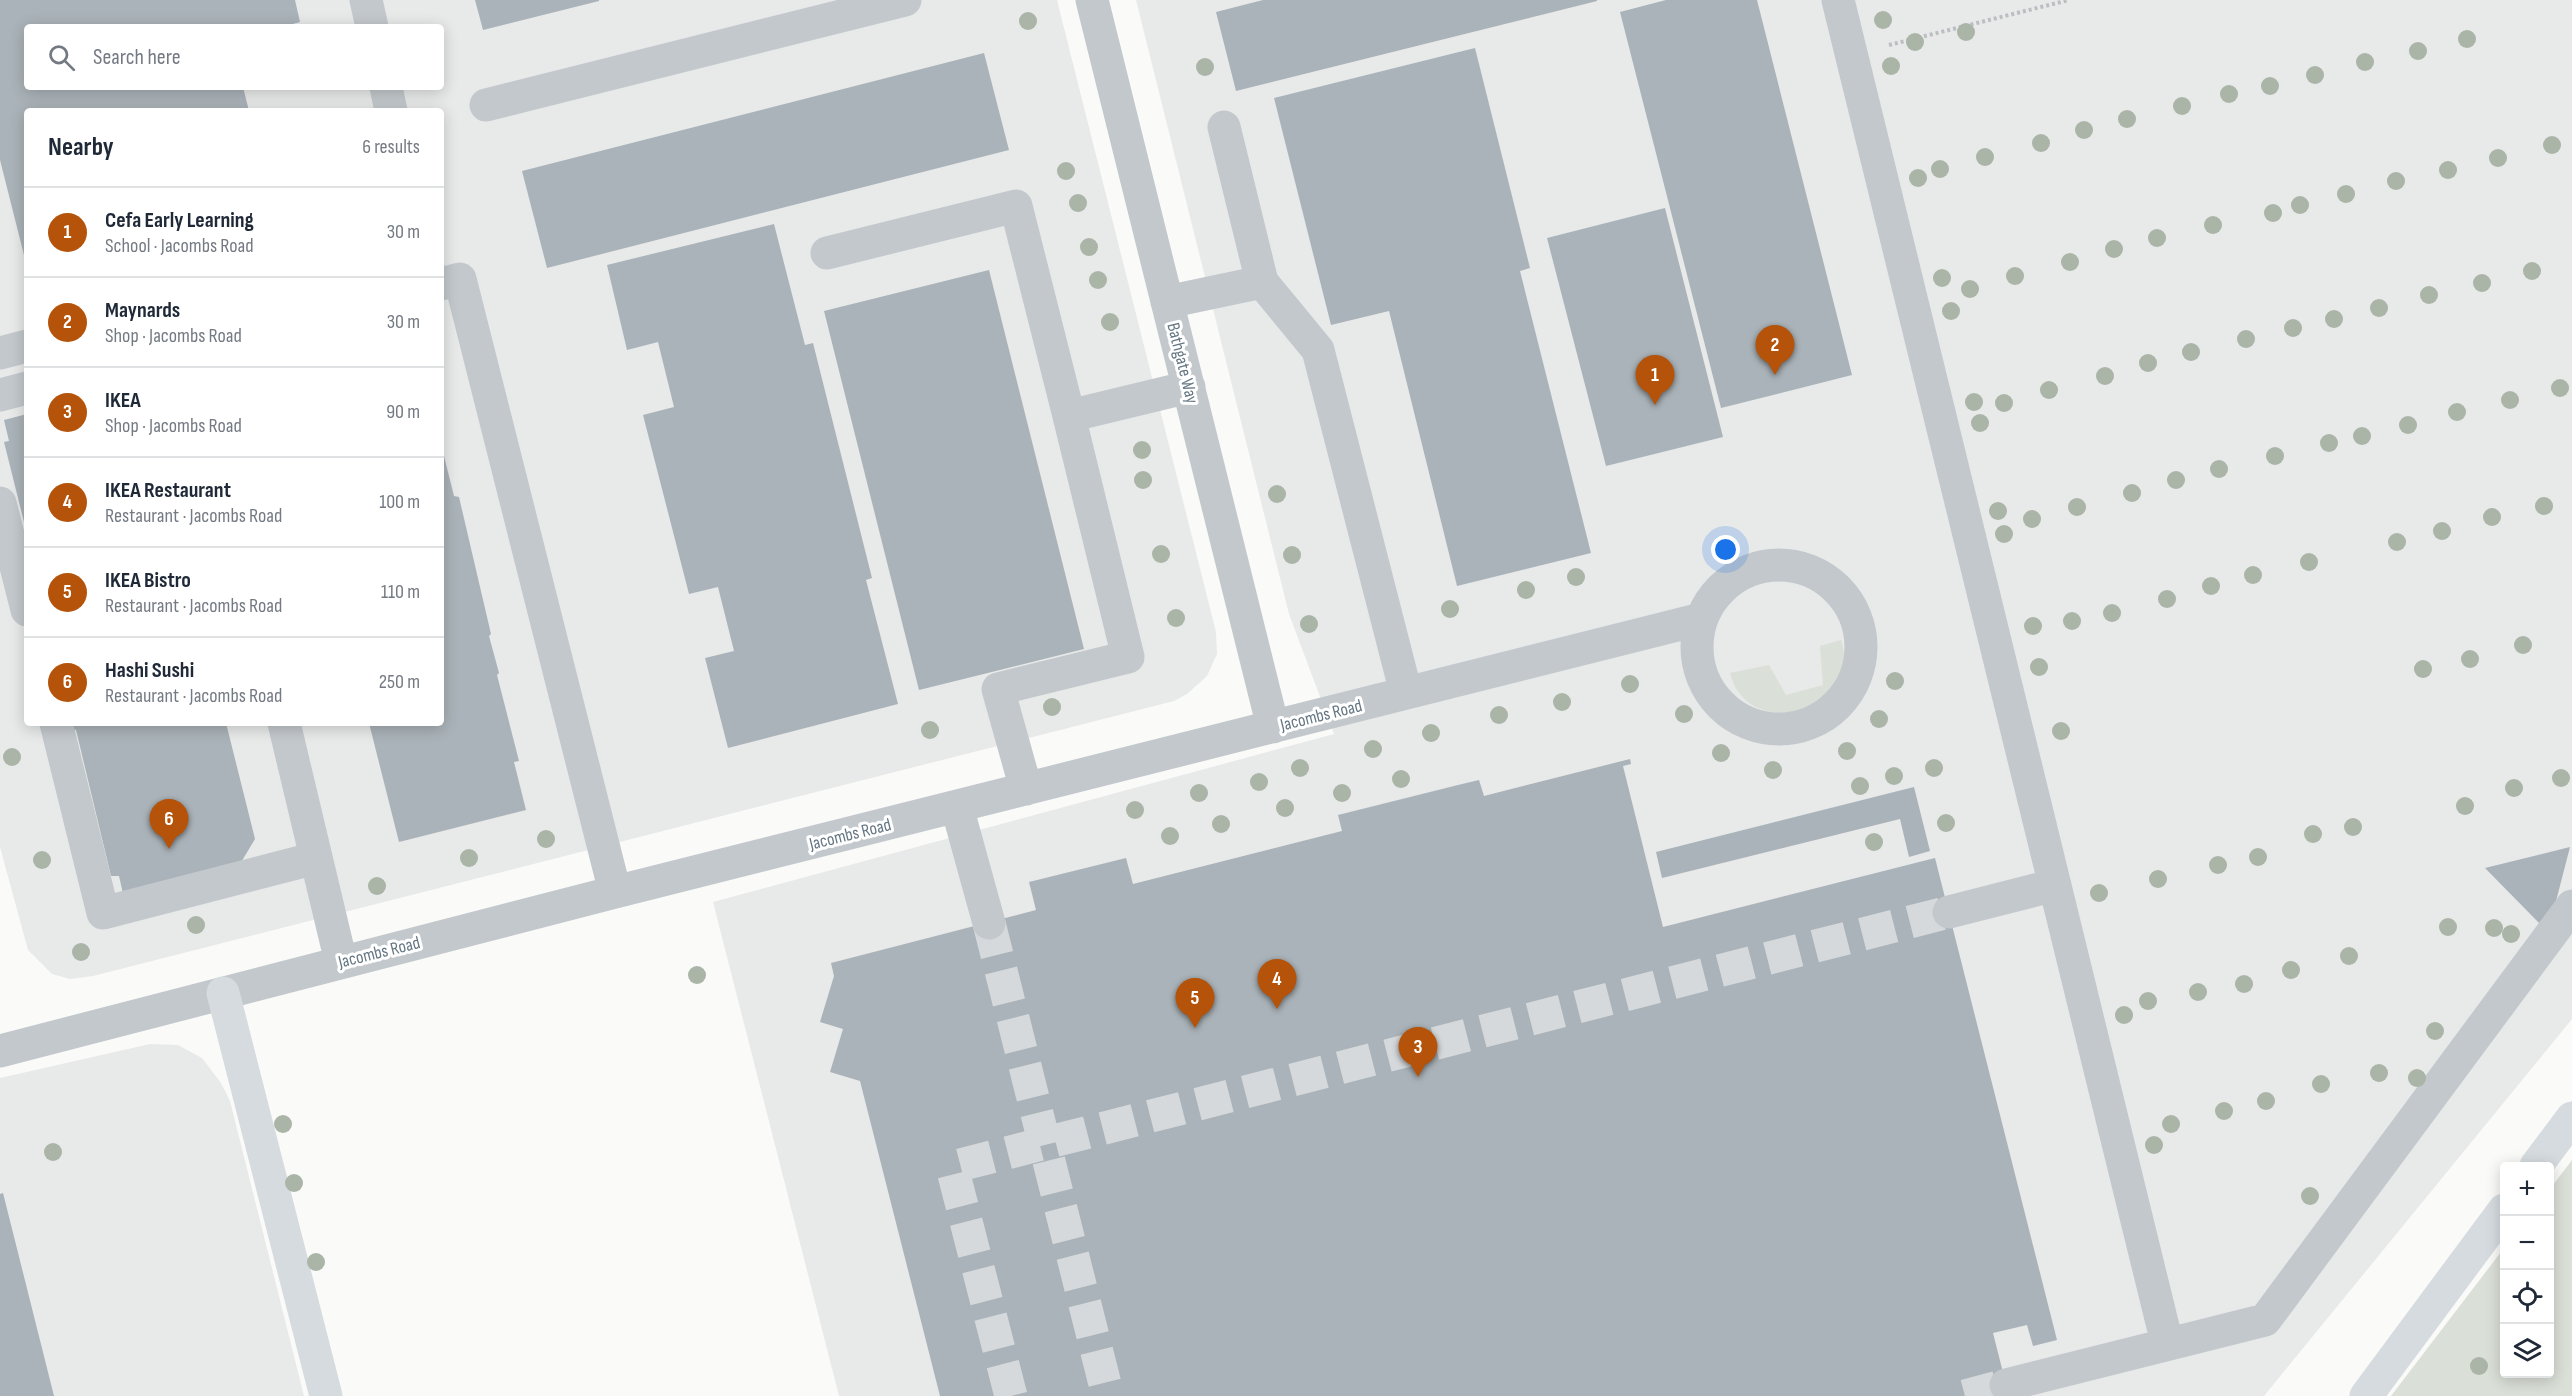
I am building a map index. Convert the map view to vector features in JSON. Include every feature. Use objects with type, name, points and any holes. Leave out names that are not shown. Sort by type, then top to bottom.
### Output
[{"type":"highway","points":[[223,993],[326,1396]]},
{"type":"highway","points":[[2540,1162],[2572,1118]]},
{"type":"highway","points":[[2366,1396],[2501,1216]]},
{"type":"street","points":[[366,0],[371,24]]},
{"type":"street","points":[[486,105],[905,0]]},
{"type":"street","name":"Bathgate Way","points":[[1092,0],[1273,727]]},
{"type":"street","points":[[1838,0],[2167,1343]]},
{"type":"street","points":[[387,90],[390,108]]},
{"type":"street","points":[[1224,127],[1262,282],[1318,350],[1406,693]]},
{"type":"street","points":[[827,253],[1016,206],[1128,657],[998,689],[1026,789]]},
{"type":"street","points":[[444,283],[460,279],[615,892]]},
{"type":"street","points":[[1167,302],[1262,282]]},
{"type":"street","points":[[0,353],[24,347]]},
{"type":"street","points":[[1069,416],[1189,387]]},
{"type":"street","points":[[0,395],[24,389]]},
{"type":"street","points":[[0,502],[24,598]]},
{"type":"street","points":[[1789,564],[1809,569],[1827,579],[1842,593],[1856,615],[1862,640],[1859,668],[1849,692],[1831,711],[1808,725],[1782,730],[1755,726],[1731,714],[1712,696],[1700,672],[1696,646],[1701,619],[1711,599],[1726,583],[1745,571],[1766,565],[1789,564]]},
{"type":"street","name":"Jacombs Road","points":[[0,1050],[615,892],[1701,619]]},
{"type":"street","points":[[57,726],[104,913],[316,858]]},
{"type":"street","points":[[285,726],[341,962]]},
{"type":"street","points":[[957,807],[988,923]]},
{"type":"street","points":[[1949,912],[2055,885]]},
{"type":"street","points":[[2006,1385],[2265,1320],[2572,906]]},
{"type":"path","points":[[1880,48],[2069,0]]},
{"type":"shaded area","points":[[0,0],[1057,0],[1216,632],[1217,654],[1207,676],[1187,694],[1174,701],[93,976],[70,979],[52,974],[28,950],[0,847]]},
{"type":"shaded area","points":[[1136,0],[2572,0],[2572,1019],[2264,1396],[839,1396],[713,902],[1334,734],[1289,614]]},
{"type":"shaded area","points":[[1841,640],[1844,665],[1836,685],[1821,700],[1801,710],[1779,712],[1758,708],[1741,695],[1730,673],[1769,665],[1786,695],[1823,685],[1820,646]]},
{"type":"shaded area","points":[[150,1044],[178,1045],[202,1058],[221,1083],[230,1101],[304,1396],[0,1396],[0,1078]]},
{"type":"shaded area","points":[[2572,1160],[2572,1396],[2391,1396],[2500,1253],[2500,1378],[2554,1378],[2554,1184]]},
{"type":"building","points":[[0,0],[295,0],[300,22],[293,24],[24,24],[24,90],[244,90],[248,108],[24,108],[24,255],[0,160]]},
{"type":"building","points":[[475,0],[599,0],[599,1],[483,30]]},
{"type":"building","points":[[1263,0],[1597,1],[1236,91],[1216,12]]},
{"type":"building","points":[[1666,0],[1757,0],[1852,375],[1721,408],[1620,12]]},
{"type":"building","points":[[1475,48],[1530,268],[1520,271],[1591,553],[1457,586],[1389,311],[1331,325],[1274,98]]},
{"type":"building","points":[[984,53],[1009,150],[547,268],[522,171]]},
{"type":"building","points":[[1665,208],[1723,437],[1606,466],[1547,238]]},
{"type":"building","points":[[774,224],[805,345],[813,343],[872,578],[866,580],[898,704],[728,748],[705,658],[734,651],[718,587],[689,594],[643,415],[674,407],[658,342],[627,350],[607,265]]},
{"type":"building","points":[[989,270],[1084,649],[919,690],[824,311]]},
{"type":"building","points":[[24,415],[24,522],[4,442],[9,441],[4,420]]},
{"type":"building","points":[[444,456],[454,496],[459,497],[491,634],[489,636],[499,673],[497,675],[519,761],[514,762],[526,810],[399,842],[370,726],[444,726]]},
{"type":"building","points":[[72,726],[227,726],[255,839],[237,869],[124,898],[119,876],[111,876],[76,730],[72,729]]},
{"type":"building","points":[[1630,759],[1631,764],[1623,766],[1663,927],[1935,858],[2057,1340],[2033,1346],[2027,1325],[1993,1333],[2009,1396],[940,1396],[860,1081],[830,1072],[843,1029],[820,1022],[834,976],[831,963],[1036,910],[1029,882],[1126,858],[1133,884],[1342,831],[1338,815],[1479,780],[1484,796]]},
{"type":"building","points":[[1914,787],[1930,851],[1909,857],[1900,819],[1662,878],[1656,852]]},
{"type":"building","points":[[2570,847],[2548,932],[2485,868]]},
{"type":"building","points":[[3,1193],[54,1396],[0,1396],[0,1194]]},
{"type":"tunnel","points":[[1011,1396],[952,1167],[1949,912]]},
{"type":"tunnel","points":[[989,923],[1108,1396]]},
{"type":"tunnel","points":[[1965,1396],[2006,1385]]},
{"type":"place","name":"Maynards","points":[[1775,375]]},
{"type":"place","name":"Cefa Early Learning","points":[[1655,405]]},
{"type":"place","name":"Hashi Sushi","points":[[169,849]]},
{"type":"place","name":"IKEA Restaurant","points":[[1277,1009]]},
{"type":"place","name":"IKEA Bistro","points":[[1195,1028]]},
{"type":"place","name":"IKEA","points":[[1418,1077]]}]
